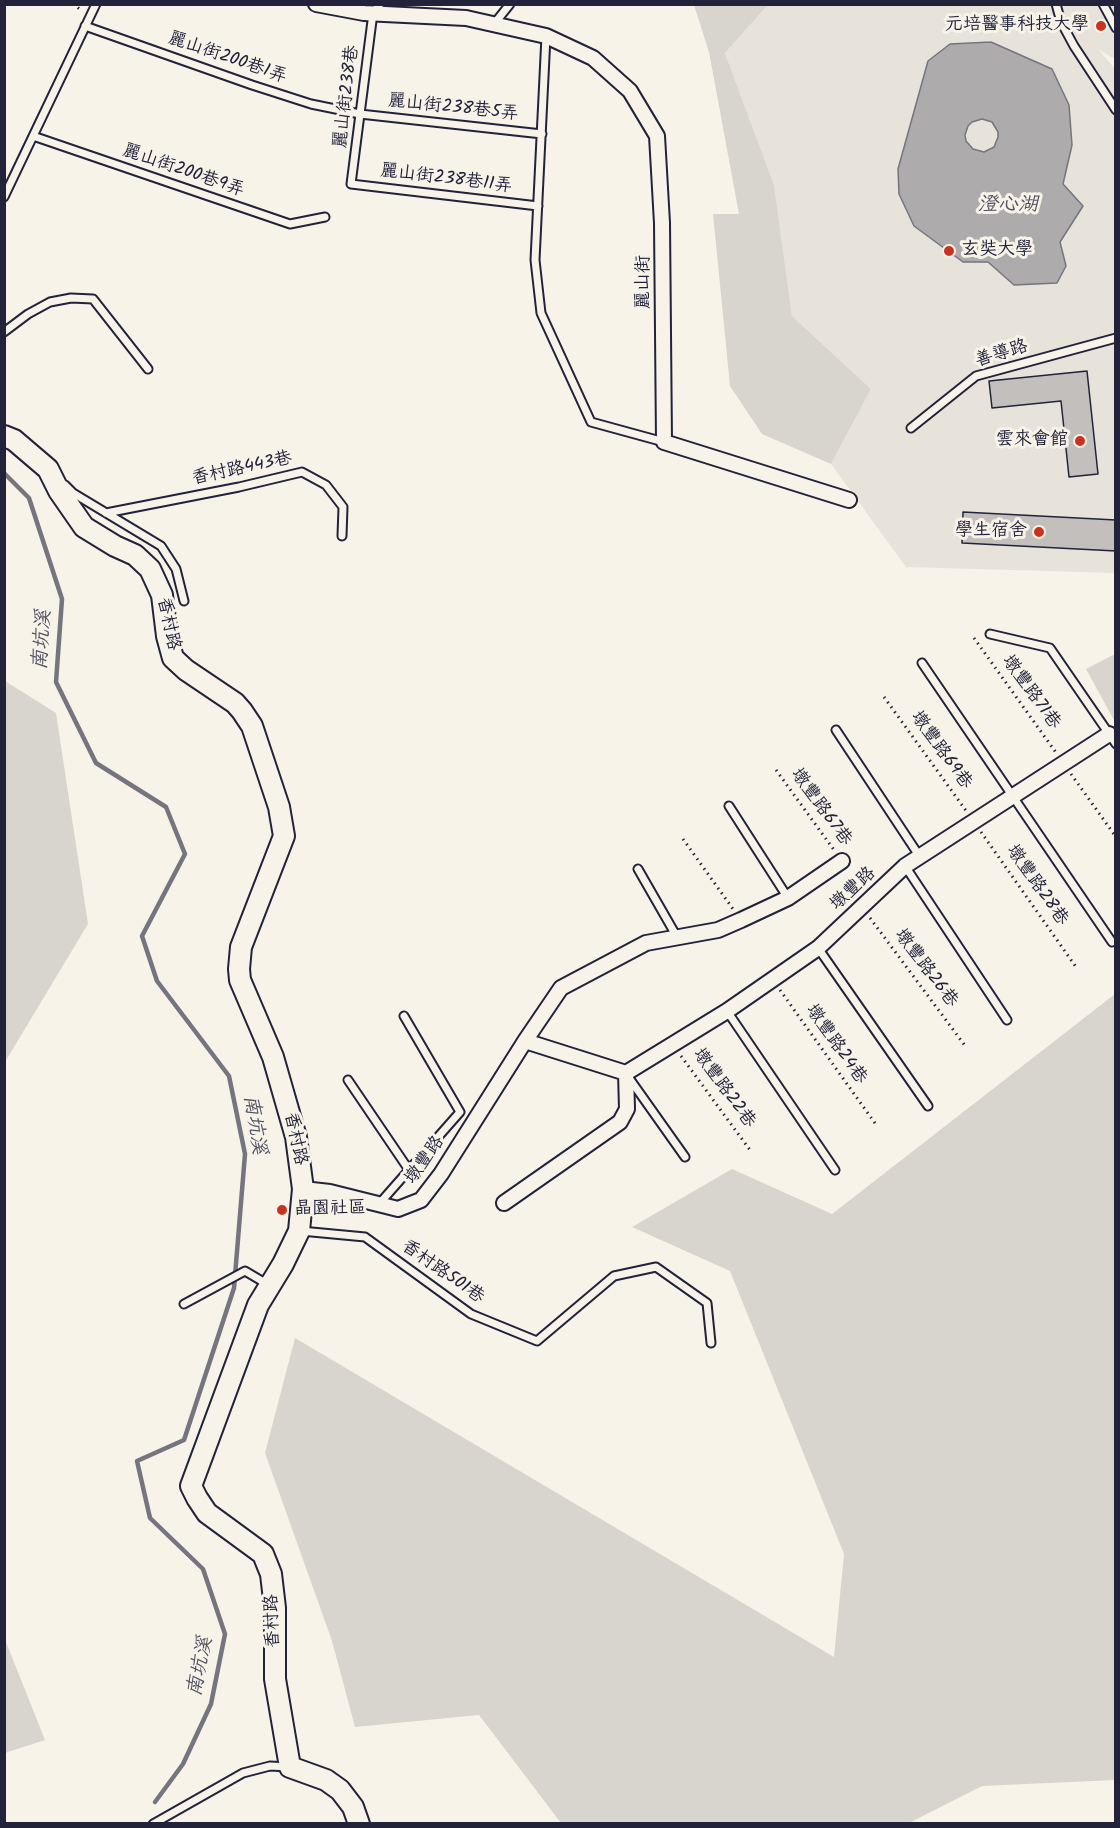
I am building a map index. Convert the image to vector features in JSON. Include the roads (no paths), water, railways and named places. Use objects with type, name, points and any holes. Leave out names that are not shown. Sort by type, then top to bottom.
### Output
[{"type":"street","name":"麗山街","points":[[316,4],[466,18],[546,36],[593,58],[630,91],[657,136],[662,223],[664,442]]},
{"type":"street","name":"香村路","points":[[4,436],[14,440],[48,469],[59,491],[84,527],[135,555],[150,569],[162,595],[167,636],[173,658],[186,670],[235,703],[252,726],[279,807],[284,836],[241,947],[239,969],[240,980],[273,1057],[296,1137],[303,1189],[299,1231],[258,1305],[191,1485],[207,1513],[263,1554],[271,1574],[275,1608],[275,1679],[290,1767]]},
{"type":"street","points":[[664,442],[849,500]]},
{"type":"street","name":"墩豐路","points":[[626,1074],[727,1011],[818,948],[905,866],[1063,763],[1112,739]]},
{"type":"street","name":"墩豐路","points":[[303,1189],[330,1192],[398,1209],[421,1200],[441,1174],[561,988],[646,943],[718,930],[741,920],[788,898],[842,861]]},
{"type":"street","points":[[504,1203],[620,1122],[627,1109],[626,1074],[525,1041]]},
{"type":"street","points":[[290,1767],[326,1779],[353,1807],[359,1824]]},
{"type":"lane","points":[[4,196],[96,4]]},
{"type":"lane","points":[[494,24],[510,4]]},
{"type":"lane","points":[[1056,4],[1061,22],[1074,46],[1116,110]]},
{"type":"lane","points":[[1103,4],[1116,28]]},
{"type":"lane","name":"麗山街238巷","points":[[351,184],[377,9]]},
{"type":"lane","name":"麗山街200巷1弄","points":[[85,26],[311,104],[360,114]]},
{"type":"lane","points":[[546,36],[535,260],[541,313],[591,422],[664,442]]},
{"type":"lane","name":"麗山街238巷5弄","points":[[360,114],[542,134]]},
{"type":"lane","name":"麗山街200巷9弄","points":[[33,136],[290,224],[325,217]]},
{"type":"lane","name":"麗山街238巷11弄","points":[[351,184],[538,206]]},
{"type":"lane","points":[[4,332],[28,314],[50,302],[70,298],[93,299],[148,369]]},
{"type":"lane","name":"善導路","points":[[911,428],[976,376],[1116,338]]},
{"type":"lane","name":"香村路","points":[[48,469],[73,493],[161,546],[176,569],[184,601]]},
{"type":"lane","name":"香村路443巷","points":[[106,513],[302,472],[326,484],[343,507],[342,536]]},
{"type":"lane","points":[[990,634],[1050,648],[1112,739]]},
{"type":"lane","points":[[922,663],[1112,942]]},
{"type":"lane","points":[[836,730],[920,857]]},
{"type":"lane","points":[[729,806],[788,898]]},
{"type":"lane","points":[[905,866],[1007,1020]]},
{"type":"lane","points":[[638,868],[677,937]]},
{"type":"lane","points":[[818,948],[928,1106]]},
{"type":"lane","points":[[727,1011],[834,1170]]},
{"type":"lane","points":[[379,1204],[460,1112],[404,1016]]},
{"type":"lane","points":[[626,1074],[685,1157]]},
{"type":"lane","points":[[348,1080],[409,1170]]},
{"type":"lane","name":"香村路501巷","points":[[299,1231],[365,1237],[471,1314],[537,1341],[615,1276],[656,1267],[707,1303],[711,1343]]},
{"type":"lane","points":[[184,1304],[245,1270],[270,1286]]},
{"type":"lane","points":[[153,1824],[243,1773],[270,1766],[290,1767]]},
{"type":"water","name":"澄心湖","points":[[991,42],[1052,69],[1069,105],[1072,145],[1063,184],[1083,206],[1060,242],[1066,266],[1057,283],[1014,285],[988,262],[963,262],[914,226],[899,194],[898,169],[928,61],[950,44]],"holes":[[[982,119],[992,122],[998,132],[994,147],[984,152],[973,149],[966,141],[968,126]]]},
{"type":"waterway","name":"南坑溪","points":[[4,473],[29,498],[62,599],[56,682],[96,763],[166,807],[185,854],[142,936],[157,981],[229,1076],[245,1154],[234,1288],[184,1440],[137,1461],[150,1518],[203,1569],[225,1634],[211,1704],[183,1764],[155,1802]]},
{"type":"place","name":"元培醫事科技大學","points":[[1101,26]]},
{"type":"place","name":"玄奘大學","points":[[949,251]]},
{"type":"place","name":"雲來會館","points":[[1080,441]]},
{"type":"place","name":"學生宿舍","points":[[1039,532]]},
{"type":"place","name":"晶園社區","points":[[282,1210]]}]
